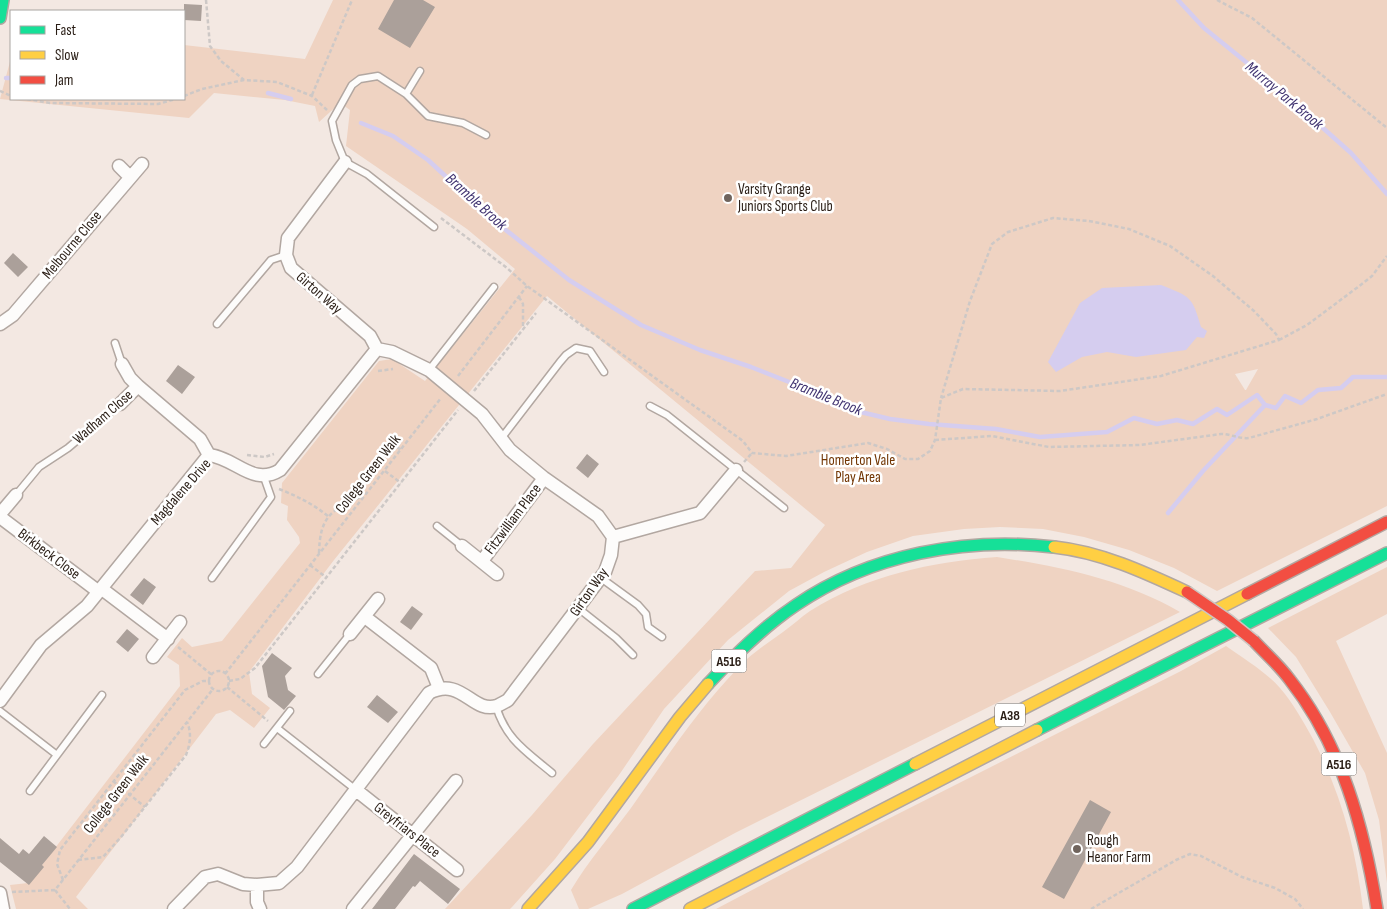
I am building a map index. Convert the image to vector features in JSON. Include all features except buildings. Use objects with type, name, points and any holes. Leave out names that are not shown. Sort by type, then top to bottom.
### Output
[{"type":"main road","points":[[0,18],[3,0]]},
{"type":"main road","name":"A38","points":[[633,909],[1387,522]]},
{"type":"main road","name":"A516","points":[[528,909],[567,868],[700,692],[764,628],[831,583],[893,560],[932,550],[973,544],[1016,544],[1063,548],[1122,564],[1187,592],[1214,610],[1254,642],[1288,678],[1314,715],[1346,778],[1359,817],[1377,909]]},
{"type":"main road","name":"A38","points":[[690,909],[1103,696],[1387,553]]},
{"type":"street","points":[[286,255],[288,238],[345,162]]},
{"type":"street","name":"Melbourne Close","points":[[0,324],[13,315],[142,164]]},
{"type":"street","points":[[119,166],[130,177]]},
{"type":"street","name":"Girton Way","points":[[286,255],[291,268],[370,336],[377,349]]},
{"type":"street","points":[[268,476],[280,470],[377,349],[392,352],[424,368],[450,387],[482,414],[500,440],[510,450],[544,478],[598,516],[613,537],[700,514],[736,470]]},
{"type":"street","name":"Wadham Close","points":[[122,364],[130,378],[138,386],[200,439],[209,455]]},
{"type":"street","name":"Wadham Close","points":[[120,404],[138,386]]},
{"type":"street","name":"Magdalene Drive","points":[[2,695],[41,645],[87,606],[209,455],[220,456],[253,474],[268,476]]},
{"type":"street","name":"Fitzwilliam Place","points":[[482,561],[544,478]]},
{"type":"street","name":"Birkbeck Close","points":[[16,496],[0,515],[168,639]]},
{"type":"street","name":"Girton Way","points":[[496,706],[508,700],[601,578],[611,555],[613,537]]},
{"type":"street","name":"Fitzwilliam Place","points":[[462,546],[497,574]]},
{"type":"street","points":[[350,634],[378,599]]},
{"type":"street","points":[[365,617],[430,668],[439,688]]},
{"type":"street","points":[[153,657],[180,622]]},
{"type":"street","points":[[174,909],[205,877],[218,874],[243,884],[256,885],[279,882],[297,867],[429,693],[439,688],[450,688],[483,706],[496,706]]},
{"type":"street","points":[[353,909],[456,781]]},
{"type":"street","name":"Greyfriars Place","points":[[356,790],[414,834],[457,870]]},
{"type":"street","points":[[256,885],[257,902],[260,909]]},
{"type":"street","points":[[0,893],[3,909]]},
{"type":"lane","points":[[406,94],[420,71]]},
{"type":"lane","points":[[434,227],[367,174],[345,162],[336,140],[332,121],[352,85],[360,79],[378,76],[406,94],[428,116],[463,123],[486,136]]},
{"type":"lane","points":[[217,324],[271,260],[286,255]]},
{"type":"lane","points":[[424,368],[494,287]]},
{"type":"lane","points":[[115,344],[122,364]]},
{"type":"lane","points":[[500,440],[560,362],[576,348],[590,350],[604,372]]},
{"type":"lane","name":"Wadham Close","points":[[68,448],[120,404]]},
{"type":"lane","points":[[650,406],[667,415],[784,508]]},
{"type":"lane","name":"Birkbeck Close","points":[[16,496],[39,468],[68,448]]},
{"type":"lane","points":[[212,578],[271,497],[268,476]]},
{"type":"lane","points":[[437,526],[462,546]]},
{"type":"lane","points":[[601,578],[638,606],[646,614],[648,627],[662,637]]},
{"type":"lane","points":[[578,608],[616,638],[633,656]]},
{"type":"lane","points":[[318,674],[350,634]]},
{"type":"lane","points":[[30,791],[102,695]]},
{"type":"lane","points":[[496,706],[500,720],[512,739],[552,773]]},
{"type":"lane","points":[[0,711],[57,755]]},
{"type":"lane","points":[[264,744],[290,711]]},
{"type":"lane","points":[[277,728],[356,790]]},
{"type":"path","points":[[206,0],[210,46],[221,61],[244,80]]},
{"type":"path","points":[[312,96],[352,0]]},
{"type":"path","points":[[1217,0],[1252,18],[1387,128]]},
{"type":"path","points":[[185,96],[211,87],[244,80],[277,82],[312,96],[328,111]]},
{"type":"path","points":[[33,100],[50,103],[148,104],[158,104],[172,100]]},
{"type":"path","points":[[1279,340],[1276,334],[1254,311],[1213,276],[1170,246],[1129,229],[1089,221],[1053,218],[1008,232],[992,244],[970,301],[941,398],[935,440],[992,436],[1049,447],[1140,445],[1221,434],[1230,434],[1240,439],[1317,420],[1387,394]]},
{"type":"path","points":[[941,398],[963,389],[1060,391],[1161,376],[1279,340],[1307,325],[1358,288],[1372,276],[1387,256]]},
{"type":"path","name":"College Green Walk","points":[[225,674],[385,471],[527,286],[743,441],[752,453],[786,456],[868,443],[887,449],[905,459],[918,459],[930,451],[935,440]]},
{"type":"path","points":[[519,297],[524,304],[523,330]]},
{"type":"path","points":[[228,681],[240,679],[255,668],[536,313]]},
{"type":"path","points":[[355,376],[372,372],[424,368]]},
{"type":"path","points":[[392,443],[401,450]]},
{"type":"path","points":[[247,455],[265,457],[278,453]]},
{"type":"path","points":[[385,471],[401,483]]},
{"type":"path","points":[[268,476],[279,489],[317,507],[328,516]]},
{"type":"path","points":[[319,554],[319,536],[328,516],[344,505],[365,496]]},
{"type":"path","points":[[310,565],[326,578]]},
{"type":"path","points":[[168,639],[212,675]]},
{"type":"path","points":[[209,681],[216,672],[225,674],[228,681],[227,687]]},
{"type":"path","points":[[63,880],[57,864],[60,850],[185,690],[204,681],[209,681]]},
{"type":"path","points":[[209,681],[213,689],[223,690],[227,687]]},
{"type":"path","points":[[227,687],[277,728]]},
{"type":"path","name":"College Green Walk","points":[[55,890],[213,689]]},
{"type":"path","points":[[78,860],[103,857],[121,838],[186,755],[190,744],[187,722]]},
{"type":"path","points":[[113,781],[145,807]]},
{"type":"path","points":[[1090,909],[1190,854],[1201,856],[1242,876],[1275,888],[1295,899],[1303,909]]},
{"type":"path","points":[[0,893],[55,890],[70,909]]},
{"type":"green space","name":"Homerton Vale Play Area","points":[[333,0],[1387,0],[1387,506],[1217,591],[1174,568],[1129,550],[1084,537],[1043,529],[1000,527],[964,529],[913,536],[867,552],[789,591],[728,640],[664,709],[619,775],[555,859],[510,909],[445,909],[532,815],[593,744],[755,571],[791,568],[825,525],[547,296],[334,560],[249,672],[252,694],[270,708],[254,728],[230,710],[216,714],[76,897],[88,909],[16,909],[10,885],[28,883],[180,686],[179,665],[167,657],[182,638],[192,647],[222,641],[300,543],[299,537],[287,520],[288,506],[281,503],[282,483],[379,361],[392,359],[425,381],[515,269],[467,229],[346,146],[350,110],[340,103],[319,122],[315,106],[285,100],[214,93],[189,118],[0,99],[10,62],[10,100],[185,100],[185,45],[305,59]],"holes":[[[1258,369],[1246,390],[1235,374]]]},
{"type":"green space","points":[[997,557],[1045,565],[1091,576],[1136,591],[1180,612],[735,833],[622,894],[588,909],[579,909],[571,890],[578,879],[696,717],[724,683],[749,657],[810,611],[854,588],[900,572],[948,562]]},
{"type":"green space","points":[[1387,567],[1387,614],[1336,641],[1387,753],[1387,883],[1379,820],[1365,773],[1296,657],[1268,628]]},
{"type":"green space","points":[[1226,646],[1261,671],[1280,688],[1294,706],[1313,739],[1332,780],[1346,822],[1356,865],[1363,909],[716,909],[872,827],[1181,671]]},
{"type":"shaded area","points":[[1161,285],[1179,292],[1189,299],[1195,309],[1201,327],[1207,331],[1204,338],[1197,337],[1186,350],[1136,357],[1107,352],[1082,357],[1056,372],[1048,362],[1080,303],[1102,288]]},
{"type":"waterway","name":"Murray Park Brook","points":[[1178,0],[1204,28],[1278,88],[1351,153],[1387,194]]},
{"type":"waterway","name":"Bramble Brook","points":[[268,93],[291,99]]},
{"type":"waterway","name":"Bramble Brook","points":[[361,123],[393,136],[428,160],[492,219],[569,280],[641,325],[700,350],[802,387],[848,409],[890,419],[996,429],[1040,437],[1107,432],[1134,418],[1157,424],[1177,420],[1193,424],[1217,409],[1227,415],[1257,395],[1265,405],[1276,408],[1285,396],[1301,403],[1318,390],[1341,388],[1353,377],[1387,377]]},
{"type":"waterway","points":[[1168,513],[1203,471],[1265,405]]},
{"type":"traffic: fast","points":[[0,18],[3,0]]},
{"type":"traffic: fast","points":[[708,684],[772,623],[825,587],[855,573],[920,553],[953,548],[987,545],[1054,547]]},
{"type":"traffic: fast","points":[[1037,730],[1387,553]]},
{"type":"traffic: fast","points":[[633,909],[915,764]]},
{"type":"traffic: slow","points":[[1054,547],[1089,553],[1105,558],[1138,570],[1187,592]]},
{"type":"traffic: slow","points":[[915,764],[1247,594]]},
{"type":"traffic: slow","points":[[528,909],[588,842],[680,717],[708,684]]},
{"type":"traffic: slow","points":[[690,909],[1037,730]]},
{"type":"traffic: jam","points":[[1247,594],[1387,522]]},
{"type":"traffic: jam","points":[[1187,592],[1228,620],[1254,641]]},
{"type":"traffic: jam","points":[[1254,641],[1286,675],[1308,705],[1324,732],[1337,760],[1357,818],[1372,879],[1377,909]]},
{"type":"place","name":"Varsity Grange Juniors Sports Club","points":[[728,198]]},
{"type":"place","name":"Rough Heanor Farm","points":[[1077,849]]}]
